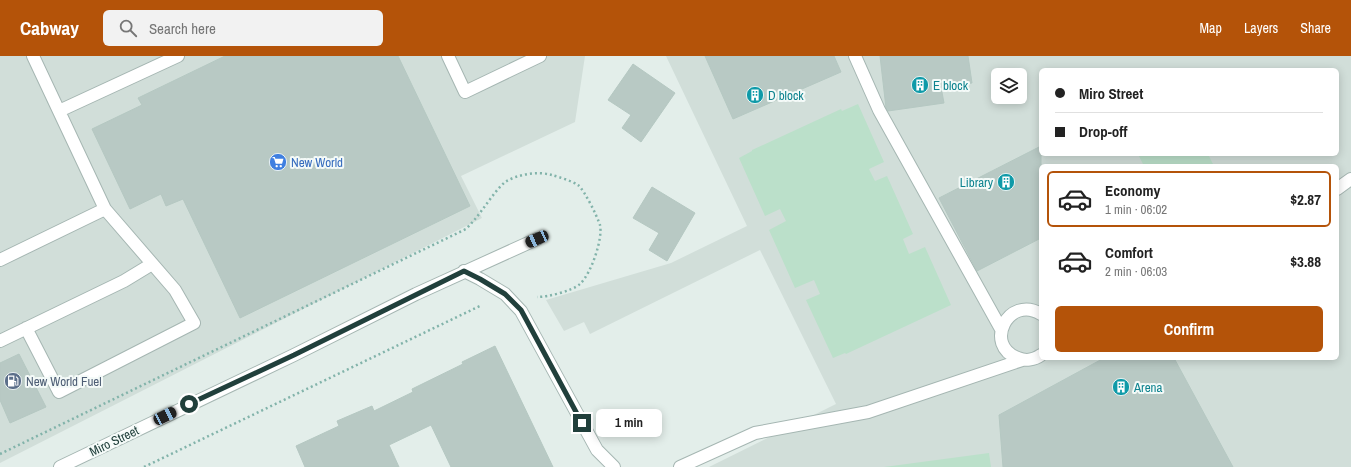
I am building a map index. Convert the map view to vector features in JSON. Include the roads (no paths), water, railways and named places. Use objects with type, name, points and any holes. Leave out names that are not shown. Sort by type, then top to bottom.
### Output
[{"type":"street","points":[[26,328],[59,392],[194,323],[175,290],[105,209],[33,56]]},
{"type":"street","points":[[59,112],[178,56]]},
{"type":"street","points":[[448,56],[465,92],[540,56]]},
{"type":"street","points":[[855,56],[878,110],[1001,329]]},
{"type":"street","points":[[1339,188],[1351,179]]},
{"type":"street","points":[[0,260],[105,209]]},
{"type":"street","name":"Miro Street","points":[[60,467],[294,355],[464,271],[537,239]]},
{"type":"street","points":[[0,341],[124,281],[152,264]]},
{"type":"street","points":[[464,271],[505,294],[521,310],[597,450],[614,467]]},
{"type":"street","points":[[1022,360],[1014,357],[1008,352],[1001,337],[1001,329],[1010,315],[1018,311],[1026,309],[1039,313]]},
{"type":"street","points":[[680,467],[755,433],[868,412],[1022,360],[1030,360],[1039,356]]},
{"type":"place","name":"E block","points":[[920,85]]},
{"type":"place","name":"D block","points":[[755,95]]},
{"type":"place","name":"New World","points":[[278,162]]},
{"type":"place","name":"Library","points":[[1006,182]]},
{"type":"place","name":"New World Fuel","points":[[13,381]]},
{"type":"place","name":"Arena","points":[[1121,387]]}]
